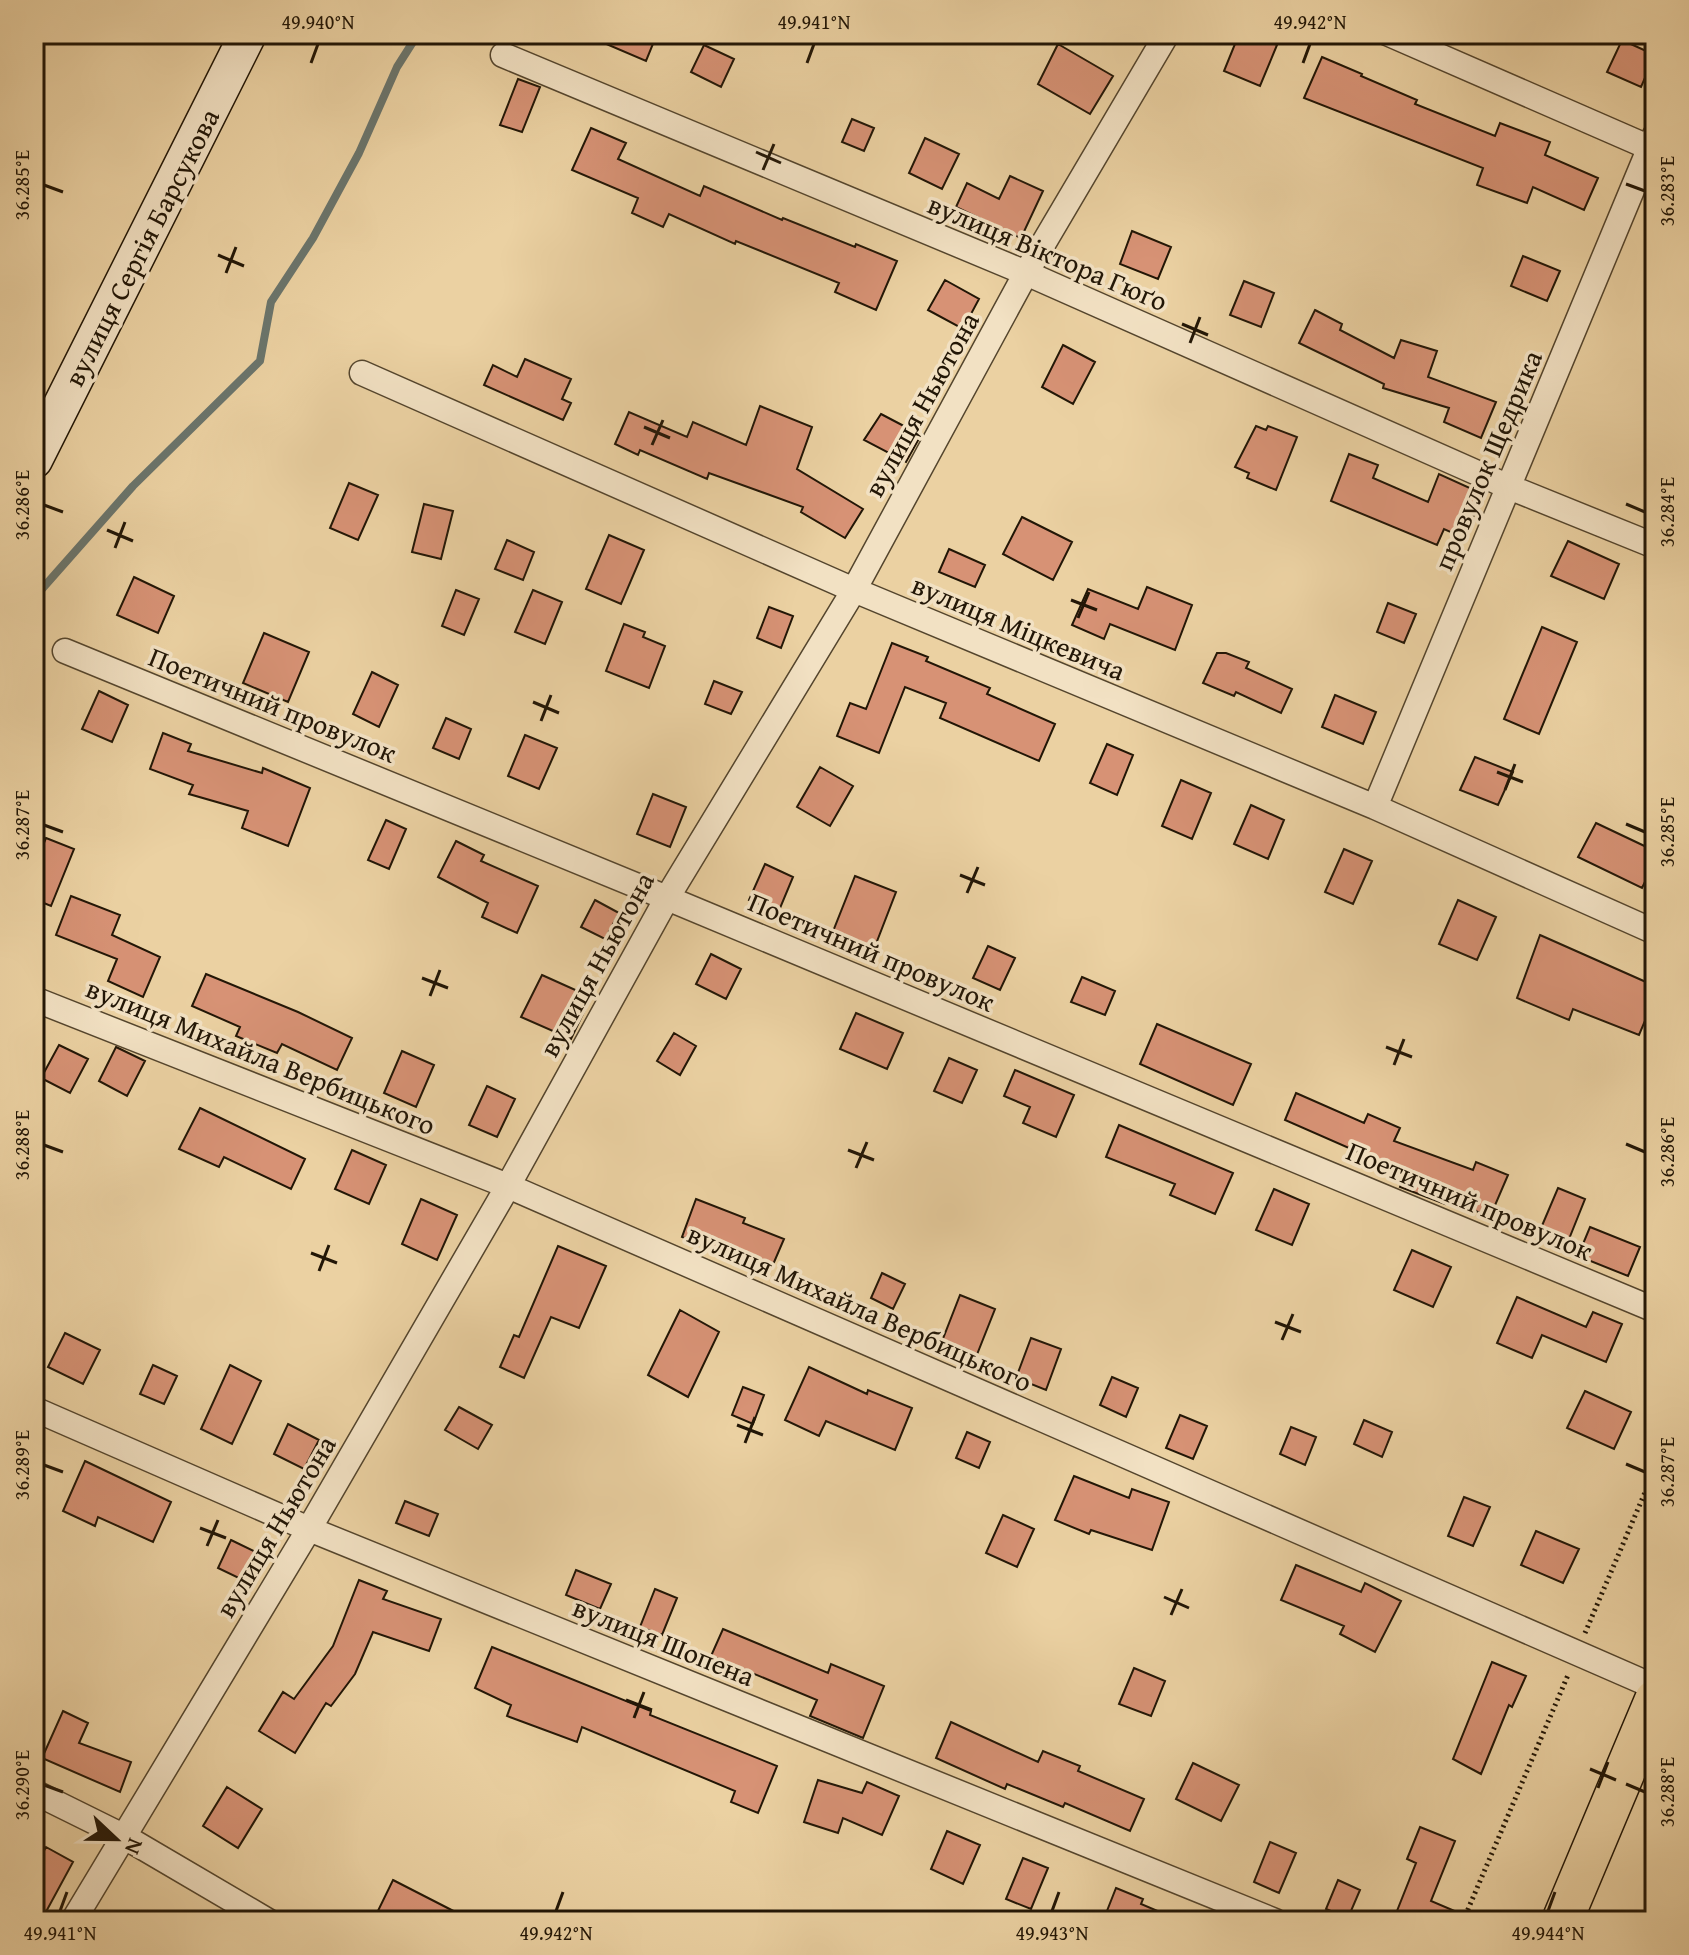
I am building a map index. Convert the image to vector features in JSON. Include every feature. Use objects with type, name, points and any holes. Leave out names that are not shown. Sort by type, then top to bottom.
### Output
[{"type":"main road","name":"вулиця Сергія Барсукова","points":[[34,460],[248,34]]},
{"type":"main road","points":[[1562,1921],[1655,1700]]},
{"type":"street","name":"вулиця Ньютона","points":[[73,1921],[309,1529],[508,1186],[667,898],[854,590],[1026,273],[1167,34]]},
{"type":"street","points":[[1389,34],[1653,144]]},
{"type":"street","name":"вулиця Віктора Гюґо","points":[[503,55],[1026,273],[1509,487],[1655,546]]},
{"type":"street","name":"провулок Щедрика","points":[[1375,807],[1653,144]]},
{"type":"street","name":"вулиця Міцкевича","points":[[362,373],[854,590],[1375,807],[1655,932]]},
{"type":"street","name":"Поетичний провулок","points":[[65,651],[1655,1310]]},
{"type":"street","name":"вулиця Михайла Вербицького","points":[[34,999],[508,1186],[1655,1687]]},
{"type":"street","name":"вулиця Шопена","points":[[34,1409],[309,1529],[1275,1921]]},
{"type":"street","points":[[34,1792],[125,1837],[268,1921]]},
{"type":"path","points":[[1463,1921],[1655,1469]]},
{"type":"building","points":[[583,34],[657,34],[646,61]]},
{"type":"building","points":[[1239,34],[1251,34],[1277,45],[1260,86],[1224,71]]},
{"type":"building","points":[[1622,40],[1655,55],[1641,87],[1607,72]]},
{"type":"building","points":[[1058,44],[1113,76],[1090,114],[1038,84]]},
{"type":"building","points":[[704,45],[734,59],[721,87],[691,72]]},
{"type":"building","points":[[1322,57],[1417,100],[1415,104],[1495,136],[1500,123],[1550,142],[1545,155],[1598,178],[1584,210],[1533,187],[1527,203],[1477,185],[1483,168],[1304,98]]},
{"type":"building","points":[[518,79],[540,87],[522,132],[500,125]]},
{"type":"building","points":[[852,119],[874,128],[864,151],[842,142]]},
{"type":"building","points":[[591,128],[626,143],[618,159],[700,196],[704,186],[782,220],[897,261],[876,310],[835,292],[839,283],[736,241],[735,244],[669,214],[663,227],[632,213],[638,198],[572,170]]},
{"type":"building","points":[[925,138],[959,154],[942,189],[909,173]]},
{"type":"building","points":[[1010,176],[1043,191],[1021,238],[956,207],[967,183],[999,199]]},
{"type":"building","points":[[1132,231],[1171,247],[1158,279],[1120,264]]},
{"type":"building","points":[[1523,256],[1560,271],[1547,301],[1511,286]]},
{"type":"building","points":[[945,280],[979,299],[963,329],[928,310]]},
{"type":"building","points":[[1244,281],[1274,293],[1261,327],[1230,315]]},
{"type":"building","points":[[1315,310],[1342,324],[1340,330],[1394,358],[1401,340],[1437,351],[1428,377],[1496,402],[1481,438],[1444,422],[1449,408],[1383,388],[1384,384],[1299,343]]},
{"type":"building","points":[[1063,345],[1095,362],[1073,404],[1042,387]]},
{"type":"building","points":[[525,359],[571,379],[562,399],[571,403],[563,420],[484,385],[493,365],[517,377]]},
{"type":"building","points":[[760,406],[812,427],[797,469],[863,509],[845,538],[801,512],[803,507],[709,473],[707,479],[640,450],[638,455],[615,444],[629,412],[687,437],[693,422],[746,445]]},
{"type":"building","points":[[881,414],[921,435],[906,462],[864,440]]},
{"type":"building","points":[[1256,426],[1266,430],[1268,426],[1297,437],[1276,490],[1247,478],[1249,473],[1235,467]]},
{"type":"building","points":[[1349,454],[1378,465],[1373,478],[1428,502],[1439,474],[1483,494],[1464,538],[1444,529],[1437,545],[1331,501]]},
{"type":"building","points":[[349,483],[378,495],[358,540],[330,528]]},
{"type":"building","points":[[424,504],[453,511],[441,559],[412,552]]},
{"type":"building","points":[[1022,517],[1072,542],[1053,580],[1003,554]]},
{"type":"building","points":[[609,535],[644,550],[621,604],[586,589]]},
{"type":"building","points":[[507,540],[534,552],[523,580],[495,569]]},
{"type":"building","points":[[1568,541],[1619,564],[1604,599],[1551,576]]},
{"type":"building","points":[[949,549],[985,565],[975,587],[939,572]]},
{"type":"building","points":[[134,577],[174,596],[158,633],[117,615]]},
{"type":"building","points":[[1147,587],[1192,605],[1175,650],[1110,624],[1104,639],[1072,625],[1088,589],[1138,609]]},
{"type":"building","points":[[456,590],[479,599],[464,635],[442,626]]},
{"type":"building","points":[[533,590],[562,602],[545,644],[515,632]]},
{"type":"building","points":[[1388,603],[1416,614],[1404,643],[1377,632]]},
{"type":"building","points":[[769,607],[793,616],[781,648],[757,638]]},
{"type":"building","points":[[624,624],[645,632],[643,637],[665,646],[649,688],[606,671]]},
{"type":"building","points":[[1542,627],[1577,642],[1539,734],[1504,719]]},
{"type":"building","points":[[264,633],[309,652],[288,702],[243,683]]},
{"type":"building","points":[[892,643],[928,657],[926,661],[990,688],[987,694],[1055,724],[1039,761],[940,718],[946,703],[905,687],[879,753],[837,736],[850,703],[866,709]]},
{"type":"building","points":[[1217,653],[1226,653],[1249,662],[1246,668],[1292,689],[1281,713],[1236,692],[1234,696],[1203,683]]},
{"type":"building","points":[[372,672],[398,685],[379,727],[353,714]]},
{"type":"building","points":[[714,681],[742,692],[731,714],[705,704]]},
{"type":"building","points":[[99,691],[128,705],[112,742],[82,729]]},
{"type":"building","points":[[1335,695],[1376,712],[1363,744],[1322,727]]},
{"type":"building","points":[[446,718],[471,729],[459,759],[433,748]]},
{"type":"building","points":[[163,733],[191,744],[188,751],[262,773],[263,768],[310,788],[288,846],[242,828],[248,811],[189,794],[193,785],[150,769]]},
{"type":"building","points":[[525,735],[557,748],[539,789],[508,776]]},
{"type":"building","points":[[1107,744],[1133,755],[1117,795],[1090,783]]},
{"type":"building","points":[[1475,757],[1513,772],[1498,805],[1460,790]]},
{"type":"building","points":[[820,767],[853,786],[830,826],[797,807]]},
{"type":"building","points":[[1181,780],[1211,793],[1192,839],[1162,826]]},
{"type":"building","points":[[653,794],[686,807],[670,847],[637,834]]},
{"type":"building","points":[[1251,805],[1284,820],[1268,859],[1234,844]]},
{"type":"building","points":[[386,820],[406,829],[389,869],[368,860]]},
{"type":"building","points":[[1596,823],[1655,851],[1655,861],[1642,888],[1578,857]]},
{"type":"building","points":[[46,838],[74,849],[51,906],[34,899],[34,868]]},
{"type":"building","points":[[456,841],[484,855],[481,861],[538,886],[517,933],[482,917],[488,903],[438,877]]},
{"type":"building","points":[[1344,849],[1372,861],[1353,904],[1325,892]]},
{"type":"building","points":[[765,864],[793,877],[778,913],[749,900]]},
{"type":"building","points":[[855,876],[896,892],[874,949],[832,934]]},
{"type":"building","points":[[71,896],[120,915],[112,935],[160,957],[143,997],[108,981],[117,959],[56,935]]},
{"type":"building","points":[[595,900],[619,913],[605,939],[581,927]]},
{"type":"building","points":[[1458,900],[1496,917],[1477,960],[1439,944]]},
{"type":"building","points":[[1540,935],[1655,986],[1655,997],[1639,1035],[1573,1009],[1569,1020],[1517,998]]},
{"type":"building","points":[[988,946],[1015,958],[1000,990],[973,978]]},
{"type":"building","points":[[711,954],[741,969],[726,999],[696,984]]},
{"type":"building","points":[[206,974],[352,1038],[337,1070],[282,1044],[277,1053],[236,1036],[240,1027],[192,1006]]},
{"type":"building","points":[[542,975],[591,997],[571,1039],[521,1017]]},
{"type":"building","points":[[1082,977],[1115,991],[1105,1015],[1071,1002]]},
{"type":"building","points":[[856,1013],[903,1033],[887,1069],[840,1049]]},
{"type":"building","points":[[1157,1024],[1251,1064],[1233,1105],[1140,1064]]},
{"type":"building","points":[[674,1033],[696,1046],[680,1075],[657,1061]]},
{"type":"building","points":[[59,1045],[88,1059],[70,1093],[41,1078]]},
{"type":"building","points":[[116,1047],[145,1061],[127,1096],[99,1081]]},
{"type":"building","points":[[402,1051],[434,1065],[416,1107],[384,1093]]},
{"type":"building","points":[[949,1058],[977,1070],[962,1103],[934,1091]]},
{"type":"building","points":[[1015,1070],[1074,1095],[1056,1137],[1023,1123],[1030,1107],[1004,1096]]},
{"type":"building","points":[[487,1086],[515,1099],[497,1137],[469,1125]]},
{"type":"building","points":[[1296,1093],[1364,1123],[1368,1114],[1400,1128],[1394,1141],[1473,1170],[1476,1162],[1508,1175],[1490,1217],[1447,1199],[1445,1204],[1400,1187],[1406,1173],[1285,1120]]},
{"type":"building","points":[[200,1108],[305,1159],[291,1189],[224,1157],[219,1167],[179,1149]]},
{"type":"building","points":[[1119,1125],[1233,1173],[1215,1214],[1170,1195],[1175,1184],[1106,1157]]},
{"type":"building","points":[[352,1150],[386,1165],[369,1204],[335,1189]]},
{"type":"building","points":[[1558,1188],[1585,1199],[1569,1239],[1541,1228]]},
{"type":"building","points":[[1274,1189],[1309,1204],[1292,1245],[1256,1230]]},
{"type":"building","points":[[421,1199],[457,1215],[437,1260],[402,1244]]},
{"type":"building","points":[[696,1199],[745,1218],[743,1223],[784,1239],[772,1267],[733,1251],[731,1256],[682,1237]]},
{"type":"building","points":[[1590,1227],[1640,1247],[1628,1276],[1578,1256]]},
{"type":"building","points":[[558,1246],[606,1266],[579,1328],[551,1317],[524,1378],[500,1367],[514,1335],[519,1337]]},
{"type":"building","points":[[1412,1250],[1451,1267],[1433,1307],[1394,1290]]},
{"type":"building","points":[[882,1273],[905,1284],[893,1309],[871,1298]]},
{"type":"building","points":[[960,1295],[995,1309],[974,1362],[939,1349]]},
{"type":"building","points":[[1517,1297],[1586,1327],[1593,1312],[1622,1324],[1606,1362],[1542,1335],[1532,1358],[1497,1343]]},
{"type":"building","points":[[680,1310],[719,1332],[688,1397],[648,1375]]},
{"type":"building","points":[[65,1333],[100,1350],[83,1384],[48,1367]]},
{"type":"building","points":[[1031,1338],[1061,1349],[1046,1390],[1016,1378]]},
{"type":"building","points":[[153,1365],[177,1376],[164,1404],[140,1394]]},
{"type":"building","points":[[230,1365],[261,1381],[232,1444],[201,1429]]},
{"type":"building","points":[[809,1367],[867,1394],[868,1390],[912,1408],[895,1450],[826,1421],[819,1436],[785,1420]]},
{"type":"building","points":[[1112,1377],[1138,1388],[1126,1417],[1100,1405]]},
{"type":"building","points":[[743,1387],[764,1395],[753,1424],[732,1415]]},
{"type":"building","points":[[1585,1391],[1631,1412],[1614,1449],[1567,1428]]},
{"type":"building","points":[[459,1407],[492,1425],[478,1449],[445,1430]]},
{"type":"building","points":[[1180,1415],[1207,1426],[1193,1459],[1166,1448]]},
{"type":"building","points":[[1364,1420],[1392,1432],[1382,1457],[1354,1444]]},
{"type":"building","points":[[288,1424],[319,1440],[304,1469],[274,1454]]},
{"type":"building","points":[[1291,1427],[1316,1437],[1305,1465],[1280,1454]]},
{"type":"building","points":[[967,1432],[990,1442],[979,1468],[956,1458]]},
{"type":"building","points":[[85,1461],[171,1502],[153,1542],[98,1517],[95,1526],[63,1511]]},
{"type":"building","points":[[1074,1476],[1129,1498],[1132,1489],[1169,1502],[1152,1550],[1091,1530],[1089,1534],[1055,1520]]},
{"type":"building","points":[[1464,1497],[1490,1507],[1473,1546],[1448,1536]]},
{"type":"building","points":[[405,1501],[438,1514],[429,1536],[396,1523]]},
{"type":"building","points":[[1003,1515],[1034,1529],[1017,1567],[986,1553]]},
{"type":"building","points":[[1536,1531],[1579,1549],[1563,1583],[1521,1565]]},
{"type":"building","points":[[231,1540],[260,1554],[247,1582],[218,1568]]},
{"type":"building","points":[[1296,1565],[1361,1592],[1365,1583],[1401,1601],[1375,1652],[1340,1634],[1344,1626],[1281,1600]]},
{"type":"building","points":[[576,1570],[611,1584],[600,1609],[566,1595]]},
{"type":"building","points":[[359,1580],[387,1591],[383,1599],[441,1619],[429,1651],[373,1632],[355,1674],[331,1706],[326,1703],[295,1753],[259,1731],[283,1692],[294,1699],[333,1646]]},
{"type":"building","points":[[655,1589],[677,1598],[662,1635],[640,1627]]},
{"type":"building","points":[[723,1629],[828,1673],[831,1664],[884,1686],[863,1738],[810,1716],[817,1700],[711,1656]]},
{"type":"building","points":[[492,1647],[777,1766],[758,1813],[731,1802],[735,1791],[582,1727],[577,1742],[507,1716],[511,1705],[475,1688]]},
{"type":"building","points":[[1492,1662],[1526,1676],[1512,1707],[1509,1705],[1481,1774],[1453,1759]]},
{"type":"building","points":[[1134,1668],[1165,1681],[1151,1716],[1119,1704]]},
{"type":"building","points":[[63,1711],[88,1723],[79,1743],[131,1762],[120,1792],[42,1758]]},
{"type":"building","points":[[951,1722],[1038,1762],[1043,1751],[1080,1766],[1078,1771],[1144,1799],[1130,1831],[1065,1803],[1063,1807],[1007,1784],[1005,1789],[936,1758]]},
{"type":"building","points":[[1193,1763],[1239,1785],[1221,1821],[1176,1799]]},
{"type":"building","points":[[818,1780],[862,1793],[867,1782],[899,1796],[882,1835],[843,1818],[838,1833],[804,1822]]},
{"type":"building","points":[[227,1787],[262,1809],[238,1848],[203,1826]]},
{"type":"building","points":[[1420,1827],[1455,1841],[1431,1901],[1478,1921],[1393,1921],[1416,1863],[1407,1859]]},
{"type":"building","points":[[947,1831],[980,1845],[963,1884],[931,1869]]},
{"type":"building","points":[[1270,1842],[1296,1853],[1279,1893],[1254,1882]]},
{"type":"building","points":[[46,1847],[73,1862],[41,1921],[34,1921],[34,1869]]},
{"type":"building","points":[[1023,1858],[1048,1868],[1031,1909],[1006,1899]]},
{"type":"building","points":[[393,1880],[473,1921],[373,1921]]},
{"type":"building","points":[[1338,1880],[1360,1890],[1348,1918],[1326,1909]]},
{"type":"building","points":[[1116,1888],[1143,1899],[1141,1904],[1181,1921],[1103,1921]]},
{"type":"waterway","points":[[34,598],[133,486],[260,361],[271,302],[313,238],[359,153],[397,67],[418,34]]}]
